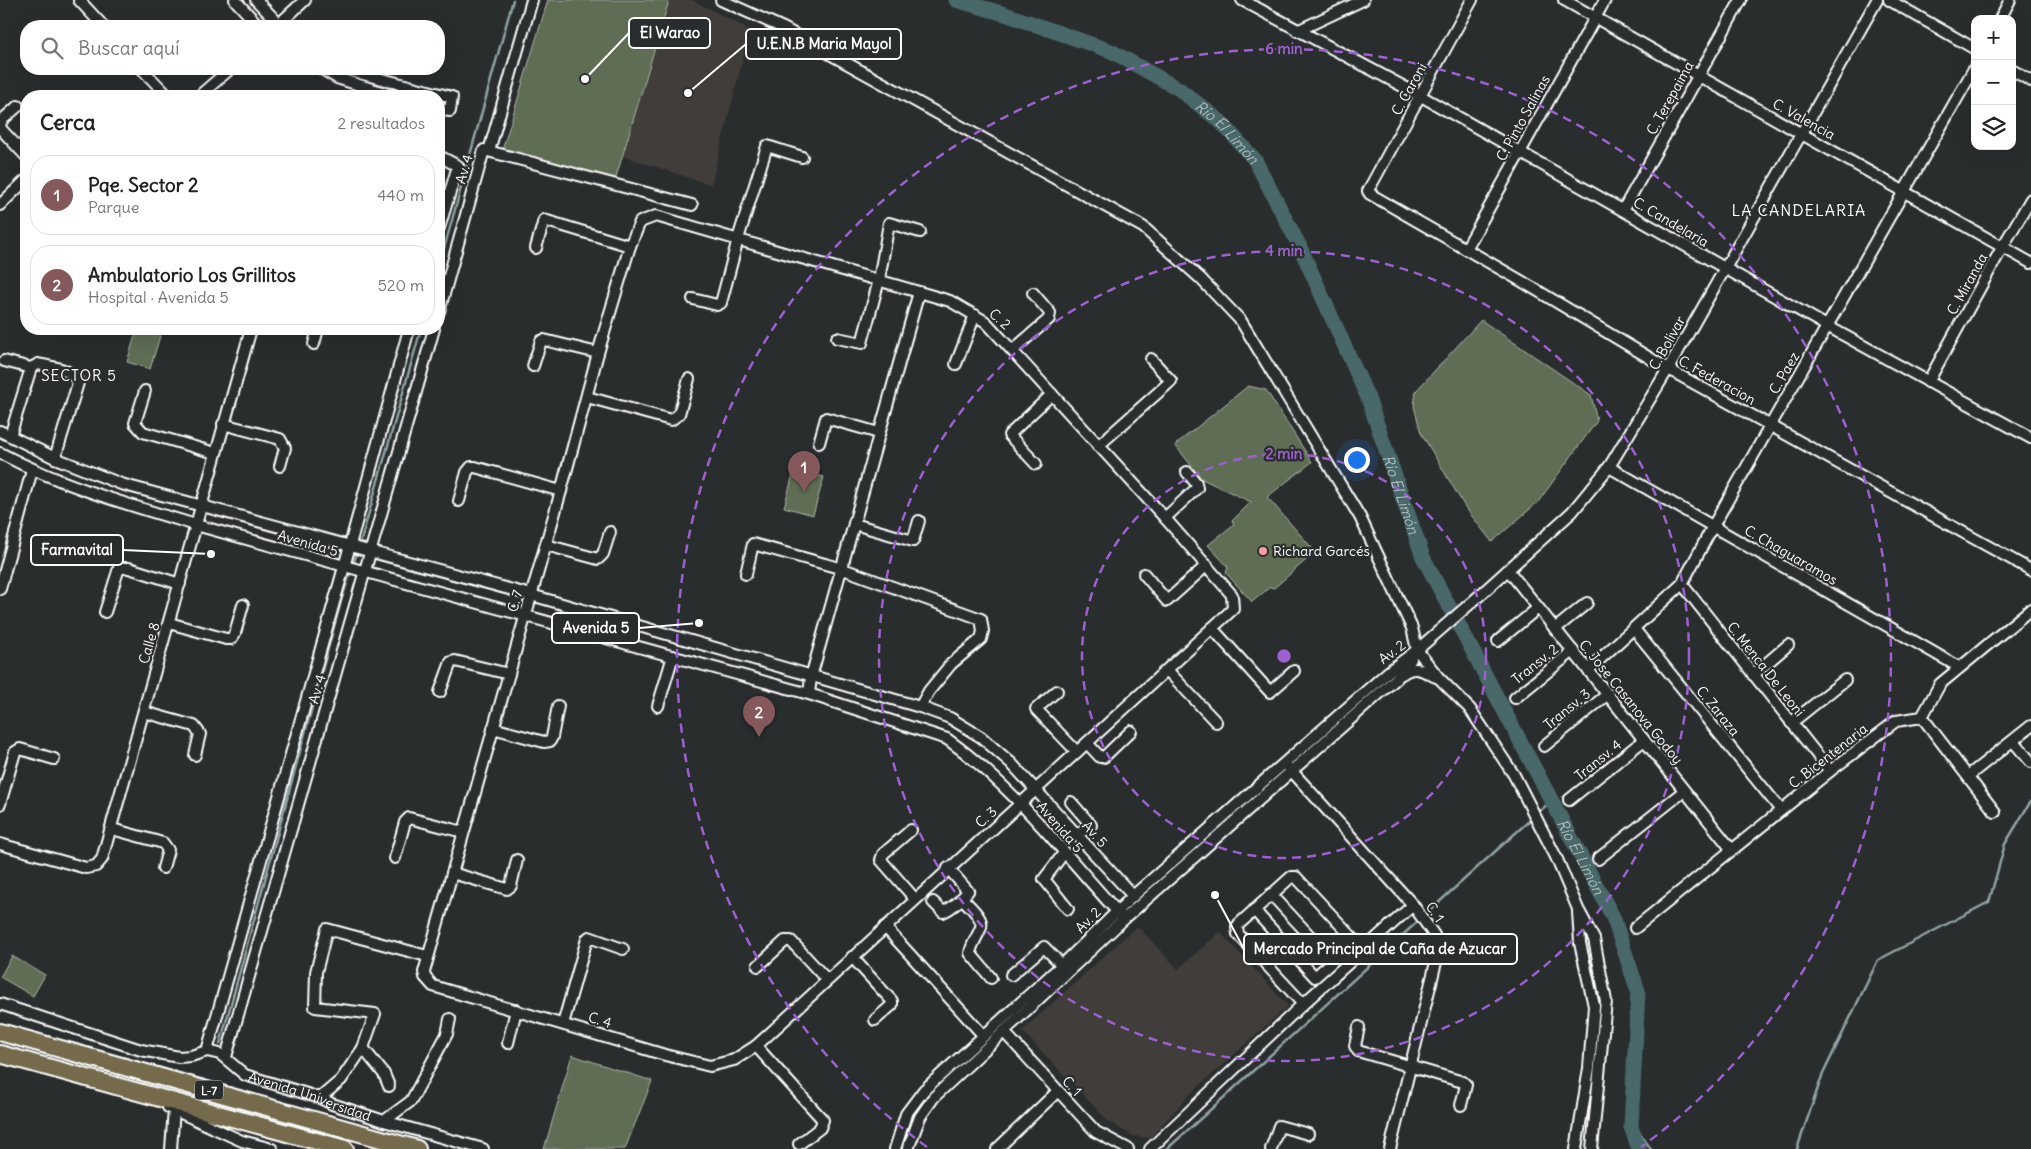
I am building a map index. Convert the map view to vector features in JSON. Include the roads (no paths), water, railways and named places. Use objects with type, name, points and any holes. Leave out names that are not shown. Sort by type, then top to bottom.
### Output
[{"type":"main road","name":"Avenida Universidad","points":[[0,1032],[417,1149]]},
{"type":"main road","name":"L-7","points":[[0,1054],[345,1149]]},
{"type":"street","points":[[79,0],[97,20]]},
{"type":"street","points":[[235,0],[253,20]]},
{"type":"street","points":[[256,0],[274,20]]},
{"type":"street","points":[[285,20],[304,0]]},
{"type":"street","name":"Av. 4","points":[[445,291],[532,0]]},
{"type":"street","points":[[721,0],[791,33],[1143,227],[1200,278],[1241,321],[1360,517],[1412,628],[1417,650],[1440,678],[1470,709],[1514,775],[1556,857],[1578,909],[1594,939],[1606,1001],[1592,1149]]},
{"type":"street","points":[[1242,0],[1254,3],[1297,31],[1363,0]]},
{"type":"street","name":"C. Caroni","points":[[1368,191],[1472,0]]},
{"type":"street","name":"C. Valencia","points":[[1564,0],[2031,263]]},
{"type":"street","name":"C. Pinto Salinas","points":[[1466,249],[1605,0]]},
{"type":"street","name":"C. Terepaima","points":[[1623,210],[1741,0]]},
{"type":"street","name":"C. Bolivar","points":[[1417,650],[1572,512],[1610,467],[1668,369],[1877,0]]},
{"type":"street","points":[[1889,0],[1971,47]]},
{"type":"street","points":[[2002,15],[2010,0]]},
{"type":"street","name":"C. Candelaria","points":[[1297,31],[1421,96],[1827,326],[2031,437]]},
{"type":"street","points":[[2016,72],[2031,81]]},
{"type":"street","name":"C. Paez","points":[[1588,670],[1682,584],[1713,526],[1971,74]]},
{"type":"street","points":[[148,75],[162,90]]},
{"type":"street","points":[[207,90],[223,75]]},
{"type":"street","points":[[332,75],[375,90]]},
{"type":"street","points":[[366,75],[424,90]]},
{"type":"street","points":[[402,90],[404,85]]},
{"type":"street","points":[[445,95],[452,97],[450,111],[445,110]]},
{"type":"street","points":[[18,106],[1,121],[0,128],[20,150]]},
{"type":"street","points":[[693,299],[717,306],[721,303],[738,238],[767,146],[802,157]]},
{"type":"street","points":[[486,151],[692,205]]},
{"type":"street","name":"Av. 4","points":[[445,159],[458,166],[445,208]]},
{"type":"street","points":[[0,205],[20,186]]},
{"type":"street","name":"C. Federacion","points":[[1368,191],[1370,194],[1668,369],[2031,570]]},
{"type":"street","name":"C. Miranda","points":[[1928,382],[2031,199]]},
{"type":"street","name":"C. 2","points":[[640,222],[656,216],[738,238],[950,301],[986,322],[1207,565],[1232,595],[1232,609]]},
{"type":"street","points":[[536,248],[544,220],[630,246]]},
{"type":"street","name":"C. 7","points":[[433,986],[425,977],[424,972],[427,956],[546,545],[598,352],[630,246],[640,222]]},
{"type":"street","points":[[837,338],[862,343],[879,280],[889,223],[920,232]]},
{"type":"street","points":[[809,694],[811,677],[919,292]]},
{"type":"street","points":[[1012,350],[1049,318],[1050,313],[1033,293]]},
{"type":"street","points":[[956,364],[975,316]]},
{"type":"street","name":"Calle 8","points":[[0,844],[86,868],[96,866],[102,859],[249,335]]},
{"type":"street","points":[[314,344],[316,335]]},
{"type":"street","name":"Av. 4","points":[[207,1051],[350,546],[407,335]]},
{"type":"street","name":"Av. 4","points":[[226,1057],[366,573],[432,335]]},
{"type":"street","points":[[533,366],[544,340],[598,352]]},
{"type":"street","points":[[1098,446],[1171,381],[1151,360]]},
{"type":"street","points":[[4,361],[31,368]]},
{"type":"street","points":[[10,436],[31,368],[38,364],[72,373],[77,377],[78,383],[55,458]]},
{"type":"street","points":[[587,397],[672,420],[679,414],[689,379]]},
{"type":"street","points":[[144,391],[135,423],[143,432],[215,453]]},
{"type":"street","points":[[1036,464],[1009,435],[1052,394]]},
{"type":"street","points":[[818,443],[826,418],[879,433]]},
{"type":"street","points":[[223,424],[280,439],[285,448],[280,466]]},
{"type":"street","name":"Avenida 5","points":[[0,431],[55,458],[121,484],[531,595],[920,707],[950,718],[981,737],[1011,763],[1036,791]]},
{"type":"street","name":"Avenida 5","points":[[0,453],[32,470],[116,501],[344,567],[809,694],[947,738],[965,752],[1021,804],[1124,919]]},
{"type":"street","points":[[459,501],[467,472],[471,467],[561,491]]},
{"type":"street","name":"C. Chaguaramos","points":[[1610,467],[1958,667]]},
{"type":"street","points":[[0,589],[32,470]]},
{"type":"street","points":[[1165,518],[1197,488],[1196,483],[1187,472]]},
{"type":"street","points":[[854,524],[913,541],[919,521]]},
{"type":"street","points":[[546,545],[598,559],[604,554],[610,532]]},
{"type":"street","points":[[746,574],[753,544],[842,569],[981,619],[983,630],[980,639],[951,664],[929,691],[920,707]]},
{"type":"street","points":[[1144,574],[1167,601],[1207,565]]},
{"type":"street","points":[[105,612],[119,568],[129,568],[180,584]]},
{"type":"street","name":"C. Jose Casanova Godoy","points":[[1508,570],[1732,850]]},
{"type":"street","name":"C. Menca De Leoni","points":[[1682,584],[1830,771]]},
{"type":"street","points":[[1555,629],[1587,603]]},
{"type":"street","points":[[169,623],[231,639],[235,633],[243,605]]},
{"type":"street","points":[[1498,641],[1538,608]]},
{"type":"street","name":"C. 3","points":[[756,1046],[915,898],[1036,791],[1232,609]]},
{"type":"street","points":[[1996,812],[1922,717],[1940,684],[1958,667],[2031,609]]},
{"type":"street","points":[[1212,628],[1270,692],[1294,672]]},
{"type":"street","name":"C. Zaraza","points":[[1634,629],[1781,810]]},
{"type":"street","points":[[1753,674],[1788,645]]},
{"type":"street","name":"Av. 2","points":[[895,1149],[906,1114],[924,1090],[983,1034],[1062,965],[1133,896],[1397,678],[1417,650]]},
{"type":"street","name":"Av. 2","points":[[908,1149],[920,1117],[934,1097],[1288,768],[1388,672],[1417,650]]},
{"type":"street","name":"Transv. 2","points":[[1515,698],[1573,651]]},
{"type":"street","points":[[658,706],[673,656]]},
{"type":"street","points":[[440,692],[451,662],[509,674]]},
{"type":"street","points":[[1397,678],[1414,668],[1421,669],[1440,678]]},
{"type":"street","points":[[1167,670],[1216,722]]},
{"type":"street","points":[[1791,723],[1845,680]]},
{"type":"street","points":[[1057,691],[1036,709],[1077,752]]},
{"type":"street","name":"Transv. 3","points":[[1544,746],[1608,694]]},
{"type":"street","points":[[493,728],[544,742],[550,741],[558,706]]},
{"type":"street","points":[[144,712],[194,726],[200,734],[195,755]]},
{"type":"street","name":"C. Bicentenaria","points":[[1635,928],[1830,771],[1896,721],[1922,717]]},
{"type":"street","points":[[1968,776],[2031,726]]},
{"type":"street","points":[[1087,743],[1100,757],[1104,757],[1131,731]]},
{"type":"street","name":"Transv. 4","points":[[1569,800],[1644,740]]},
{"type":"street","points":[[2013,741],[2031,762]]},
{"type":"street","points":[[0,804],[15,752],[20,749],[54,759]]},
{"type":"street","name":"C. 1","points":[[1288,768],[1413,905],[1434,935],[1438,954],[1390,1149]]},
{"type":"street","name":"Av. 5","points":[[1036,791],[1133,896]]},
{"type":"street","points":[[1598,859],[1684,791]]},
{"type":"street","points":[[1071,802],[1091,825],[1077,835]]},
{"type":"street","points":[[394,858],[405,822],[409,818],[463,832]]},
{"type":"street","points":[[112,828],[162,843],[168,850],[163,868]]},
{"type":"street","points":[[911,830],[883,854],[881,860],[915,898]]},
{"type":"street","points":[[1064,853],[1044,879],[1068,909]]},
{"type":"street","points":[[452,874],[507,889],[511,886],[517,860]]},
{"type":"street","points":[[933,902],[943,912],[948,910],[968,891],[948,868]]},
{"type":"street","points":[[1303,1004],[1238,934],[1237,928],[1239,924],[1271,894],[1291,877],[1296,877],[1364,950]]},
{"type":"street","points":[[1254,910],[1315,977],[1333,961],[1271,894]]},
{"type":"street","points":[[962,898],[981,921],[982,926],[970,953],[991,978]]},
{"type":"street","points":[[1150,1149],[1303,1004],[1413,905]]},
{"type":"street","points":[[1576,1149],[1589,1068],[1594,1006],[1580,944],[1578,909]]},
{"type":"street","points":[[885,926],[983,1034]]},
{"type":"street","points":[[320,1098],[341,1080],[363,1048],[375,1014],[315,1007],[316,972],[327,930],[427,956]]},
{"type":"street","points":[[563,1024],[587,939],[589,937],[623,949]]},
{"type":"street","points":[[758,966],[785,941],[791,941],[826,980]]},
{"type":"street","points":[[1011,975],[1044,947],[1062,965]]},
{"type":"street","points":[[852,957],[892,1001],[892,1004],[875,1020]]},
{"type":"street","name":"C. 4","points":[[433,986],[710,1066],[734,1060],[756,1046]]},
{"type":"street","points":[[0,1004],[141,1050],[179,1057],[192,1056],[207,1051]]},
{"type":"street","points":[[508,1043],[516,1010]]},
{"type":"street","points":[[384,1121],[411,1101],[447,1034],[450,1019]]},
{"type":"street","points":[[1359,1028],[1355,1046],[1358,1051],[1463,1082],[1466,1085],[1461,1105]]},
{"type":"street","name":"C. 1","points":[[1004,1032],[1096,1132],[1128,1149]]},
{"type":"street","points":[[756,1046],[824,1122],[820,1128],[799,1144]]},
{"type":"street","points":[[363,1048],[384,1074],[389,1086]]},
{"type":"street","name":"Avenida Universidad","points":[[207,1051],[226,1057],[234,1067],[245,1075],[320,1098],[332,1104],[384,1121],[483,1149]]},
{"type":"street","name":"L-7","points":[[111,1085],[174,1109],[242,1141],[272,1149]]},
{"type":"street","points":[[998,1149],[1058,1091]]},
{"type":"street","points":[[171,1149],[174,1109]]},
{"type":"street","points":[[1271,1149],[1279,1126],[1308,1134]]},
{"type":"waterway","points":[[445,245],[513,0]]},
{"type":"waterway","name":"Río El Limón","points":[[956,0],[1005,14],[1111,51],[1179,89],[1221,122],[1255,160],[1300,247],[1368,398],[1423,557],[1613,917],[1638,991],[1631,1127],[1639,1149]]},
{"type":"waterway","points":[[360,544],[419,335]]},
{"type":"waterway","points":[[353,565],[357,553]]},
{"type":"waterway","points":[[220,1044],[350,574]]},
{"type":"waterway","points":[[1540,811],[1552,800]]},
{"type":"waterway","points":[[1797,1149],[1822,1076],[1878,960],[1989,902],[2005,844],[2031,801]]},
{"type":"waterway","points":[[1427,913],[1530,820]]},
{"type":"waterway","points":[[1167,1149],[1416,923]]},
{"type":"waterway","points":[[1631,1121],[1651,1149]]},
{"type":"place","name":"El Warao","points":[[585,79]]},
{"type":"place","name":"U.E.N.B Maria Mayol","points":[[688,93]]},
{"type":"place","name":"Pqe. Sector 2","points":[[804,492]]},
{"type":"place","name":"Richard Garcés","points":[[1263,551]]},
{"type":"place","name":"Farmavital","points":[[211,554]]},
{"type":"place","name":"Avenida 5","points":[[699,623]]},
{"type":"place","name":"Ambulatorio Los Grillitos","points":[[759,737]]},
{"type":"place","name":"Mercado Principal de Caña de Azucar","points":[[1215,895]]},
{"type":"district","name":"LA CANDELARIA","points":[[1799,210]]},
{"type":"district","name":"SECTOR 5","points":[[79,375]]}]
